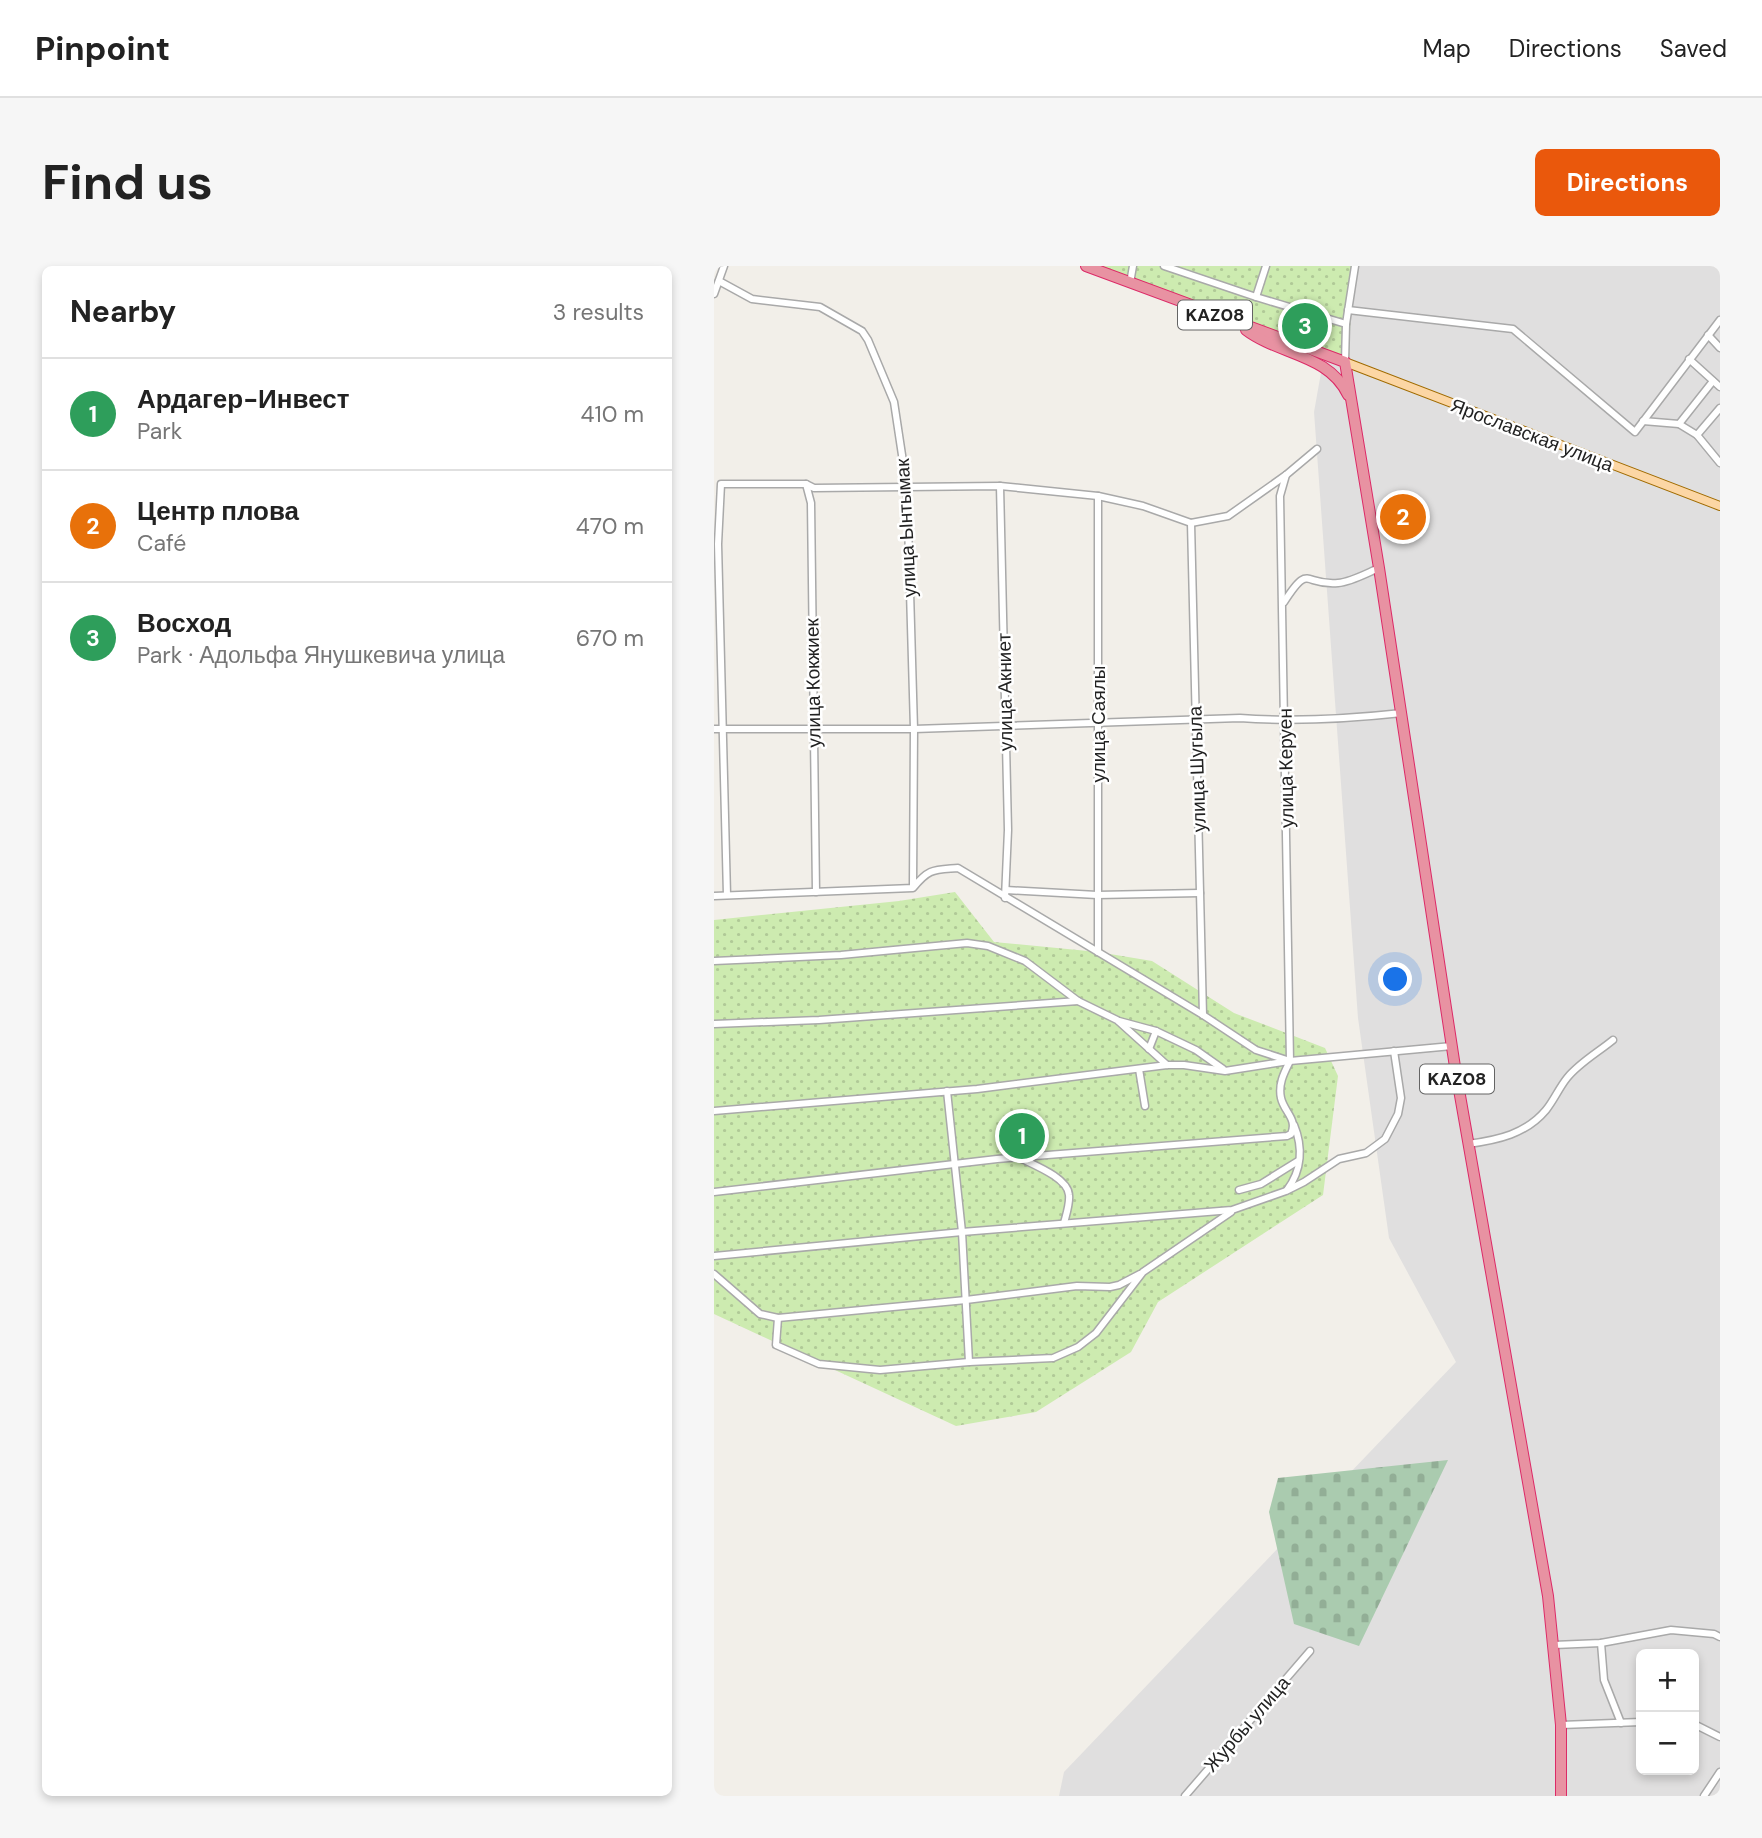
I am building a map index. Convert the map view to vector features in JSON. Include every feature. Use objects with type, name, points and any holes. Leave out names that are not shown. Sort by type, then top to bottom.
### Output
[{"type":"highway","name":"KAZ08","points":[[1086,266],[1345,362],[1468,1144],[1548,1596],[1561,1725],[1561,1796]]},
{"type":"highway","points":[[1237,323],[1257,338],[1319,363],[1334,373],[1344,385],[1353,405]]},
{"type":"main road","name":"Ярославская улица","points":[[1345,362],[1720,506]]},
{"type":"street","points":[[714,294],[724,266]]},
{"type":"street","points":[[1130,283],[1133,266]]},
{"type":"street","points":[[1164,266],[1256,298],[1346,324]]},
{"type":"street","points":[[1256,298],[1266,266]]},
{"type":"street","points":[[1345,362],[1346,324],[1355,266]]},
{"type":"street","name":"улица Ынтымак","points":[[719,281],[752,299],[820,307],[862,331],[894,402],[907,488],[914,729],[914,888]]},
{"type":"street","points":[[1348,310],[1513,329],[1635,432],[1720,320]]},
{"type":"street","points":[[1708,335],[1720,348]]},
{"type":"street","points":[[1689,359],[1720,387]]},
{"type":"street","points":[[1679,424],[1713,382]]},
{"type":"street","points":[[1697,435],[1720,408]]},
{"type":"street","points":[[1643,421],[1679,424],[1697,435],[1720,463]]},
{"type":"street","points":[[727,895],[718,729],[718,544],[721,484],[806,484],[814,488],[1000,486],[1098,496],[1143,506],[1191,523],[1228,516],[1286,475],[1317,449]]},
{"type":"street","name":"улица Керуен","points":[[1286,475],[1280,496],[1290,1061],[1281,1078],[1281,1097],[1301,1149],[1298,1161]]},
{"type":"street","name":"улица Кокжиек","points":[[806,484],[811,503],[816,892]]},
{"type":"street","name":"улица Акниет","points":[[1000,486],[1008,830],[1005,894]]},
{"type":"street","name":"улица Саялы","points":[[1098,496],[1098,952]]},
{"type":"street","name":"улица Шугыла","points":[[1191,523],[1203,1015]]},
{"type":"street","points":[[1282,603],[1297,581],[1303,578],[1338,583],[1379,568]]},
{"type":"street","points":[[718,729],[914,729],[1240,718],[1285,721],[1346,719],[1402,713]]},
{"type":"street","points":[[714,896],[914,888],[923,876],[932,870],[958,869],[1005,894],[1256,1050],[1290,1061]]},
{"type":"street","points":[[1005,894],[1200,893]]},
{"type":"street","points":[[714,961],[841,956],[967,943],[988,946],[1025,961],[1078,1000],[1117,1020],[1156,1031],[1196,1050],[1225,1070]]},
{"type":"street","points":[[714,1024],[819,1020],[1078,1000]]},
{"type":"street","points":[[1117,1020],[1167,1065]]},
{"type":"street","points":[[1149,1049],[1156,1031]]},
{"type":"street","points":[[1468,1144],[1499,1139],[1521,1131],[1547,1110],[1567,1078],[1579,1065],[1613,1040]]},
{"type":"street","points":[[714,1111],[1036,1082],[1167,1065],[1225,1070],[1290,1061],[1452,1046]]},
{"type":"street","points":[[714,1274],[760,1314],[779,1318],[1077,1286],[1119,1285],[1233,1210],[1286,1191],[1339,1159],[1366,1153],[1385,1139],[1398,1114],[1401,1098],[1394,1051]]},
{"type":"street","points":[[1139,1069],[1145,1106]]},
{"type":"street","points":[[947,1090],[962,1232],[969,1362]]},
{"type":"street","points":[[714,1192],[1019,1158],[1287,1136],[1292,1134],[1294,1125]]},
{"type":"street","points":[[1019,1158],[1055,1175],[1067,1187],[1069,1196],[1064,1223]]},
{"type":"street","points":[[1286,1191],[1296,1175],[1298,1161]]},
{"type":"street","points":[[1239,1190],[1261,1184],[1298,1161]]},
{"type":"street","points":[[714,1256],[1233,1210]]},
{"type":"street","points":[[779,1318],[776,1345],[819,1364],[880,1370],[1053,1358],[1063,1355],[1096,1333],[1141,1273]]},
{"type":"street","points":[[1554,1644],[1601,1643],[1671,1630],[1714,1634],[1720,1637]]},
{"type":"street","points":[[1601,1643],[1604,1680],[1621,1723]]},
{"type":"street","name":"Журбы улица","points":[[1185,1796],[1310,1651]]},
{"type":"street","points":[[1561,1725],[1636,1723]]},
{"type":"street","points":[[1699,1726],[1720,1737]]},
{"type":"street","points":[[1704,1796],[1720,1772]]},
{"type":"shaded area","points":[[1340,266],[1720,266],[1720,1796],[1059,1796],[1064,1772],[1456,1362],[1389,1238],[1358,1018],[1314,412]]},
{"type":"green space","points":[[1101,266],[1357,266],[1351,305],[1349,359]]},
{"type":"green space","points":[[955,892],[994,942],[1098,952],[1152,961],[1234,1013],[1325,1048],[1338,1076],[1323,1195],[1158,1302],[1131,1352],[1036,1412],[956,1426],[714,1314],[714,920],[899,901]]},
{"type":"green space","points":[[1448,1460],[1359,1646],[1294,1624],[1269,1512],[1278,1478]]},
{"type":"place","name":"Восход","points":[[1305,326]]},
{"type":"place","name":"Центр плова","points":[[1403,517]]},
{"type":"place","name":"Ардагер-Инвест","points":[[1022,1136]]}]
